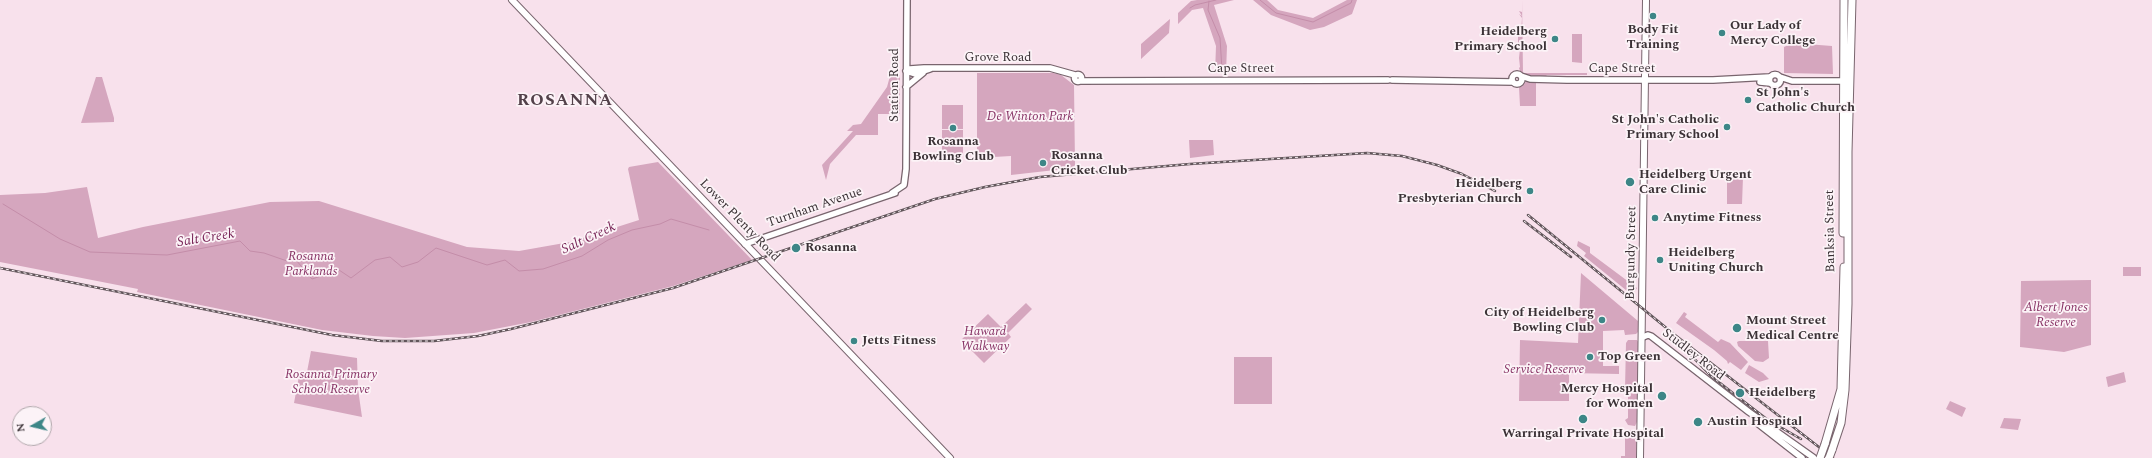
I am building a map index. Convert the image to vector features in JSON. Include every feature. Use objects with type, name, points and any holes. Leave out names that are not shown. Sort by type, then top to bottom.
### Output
[{"type":"highway","name":"Banksia Street","points":[[1820,458],[1840,396],[1841,383],[1844,276],[1844,0]]},
{"type":"highway","name":"Banksia Street","points":[[1829,458],[1841,423],[1846,390],[1848,304],[1848,152],[1852,0]]},
{"type":"highway","points":[[1843,81],[1851,80]]},
{"type":"main road","name":"Lower Plenty Road","points":[[512,0],[950,458]]},
{"type":"main road","name":"Burgundy Street","points":[[1640,458],[1643,337],[1646,0]]},
{"type":"street","name":"Station Road","points":[[904,188],[906,169],[907,0]]},
{"type":"street","name":"Grove Road","points":[[906,71],[911,69],[1050,68],[1078,78]]},
{"type":"street","name":"Grove Road","points":[[906,71],[912,74],[931,69]]},
{"type":"street","points":[[906,87],[924,71]]},
{"type":"street","points":[[1517,74],[1521,76],[1521,83],[1517,84],[1512,79],[1517,74]]},
{"type":"street","points":[[1775,74],[1779,80],[1774,86],[1770,80],[1775,74]]},
{"type":"street","name":"Cape Street","points":[[1521,76],[1530,79],[1770,80]]},
{"type":"street","name":"Cape Street","points":[[1078,78],[1094,80],[1512,79]]},
{"type":"street","name":"Cape Street","points":[[1521,83],[1530,79]]},
{"type":"street","points":[[1779,80],[1843,81]]},
{"type":"street","name":"Turnham Avenue","points":[[745,244],[904,188]]},
{"type":"street","name":"Studley Road","points":[[1643,337],[1647,335],[1651,336],[1748,412],[1795,445],[1800,453]]},
{"type":"street","name":"Studley Road","points":[[1643,337],[1657,344],[1800,453],[1814,458]]},
{"type":"street","points":[[1800,453],[1808,458]]},
{"type":"green space","points":[[1234,0],[1214,5],[1227,46],[1226,73],[1215,73],[1216,46],[1203,8],[1192,10],[1178,24],[1178,13],[1191,1]]},
{"type":"green space","points":[[1253,0],[1267,0],[1278,10],[1313,18],[1347,0],[1357,0],[1352,14],[1324,27],[1310,30],[1271,15]]},
{"type":"green space","points":[[1522,0],[1523,73],[1587,73],[1587,75],[1547,75],[1545,77],[1530,77],[1521,74],[1519,68],[1520,49],[1518,48],[1518,35],[1521,37],[1519,32],[1521,32],[1522,18],[1519,14],[1522,16],[1519,11],[1522,12]]},
{"type":"green space","points":[[1170,19],[1169,33],[1141,59],[1141,44]]},
{"type":"green space","points":[[1572,34],[1582,34],[1582,63],[1572,62]]},
{"type":"green space","points":[[1793,43],[1832,46],[1833,74],[1784,73],[1784,47]]},
{"type":"green space","name":"De Winton Park","points":[[977,73],[1053,73],[1061,75],[1074,85],[1075,165],[1073,168],[1011,175],[1011,156],[977,158]]},
{"type":"green space","points":[[900,75],[900,114],[878,114],[878,135],[856,135],[830,164],[826,180],[822,165],[853,131],[847,131],[853,125],[861,124],[887,87],[890,76]]},
{"type":"green space","points":[[96,77],[102,77],[114,122],[81,123]]},
{"type":"green space","points":[[1526,82],[1536,82],[1536,106],[1520,106],[1519,87]]},
{"type":"green space","points":[[942,105],[963,105],[963,129],[942,129]]},
{"type":"green space","points":[[942,130],[963,130],[963,154],[942,154]]},
{"type":"green space","points":[[1189,140],[1213,140],[1214,155],[1190,158]]},
{"type":"green space","name":"Rosanna Parklands","points":[[658,162],[752,260],[673,286],[531,322],[474,333],[405,338],[322,330],[137,292],[138,289],[0,262],[0,195],[45,193],[87,187],[98,238],[143,227],[270,202],[319,201],[467,247],[519,251],[570,242],[639,220],[628,169],[629,167]]},
{"type":"green space","points":[[1727,176],[1743,177],[1742,204],[1727,204]]},
{"type":"green space","points":[[1578,241],[1590,247],[1590,253],[1637,288],[1632,295],[1584,256],[1586,253],[1577,246]]},
{"type":"green space","points":[[2123,267],[2141,267],[2141,276],[2123,276]]},
{"type":"green space","name":"Service Reserve","points":[[1581,273],[1638,321],[1638,332],[1636,334],[1625,335],[1624,330],[1603,331],[1603,366],[1619,366],[1619,374],[1569,373],[1569,401],[1519,401],[1520,340],[1578,343]]},
{"type":"green space","name":"Albert Jones Reserve","points":[[2091,280],[2091,345],[2064,352],[2020,347],[2021,281]]},
{"type":"green space","name":"Haward Walkway","points":[[1026,303],[1032,309],[1008,333],[1011,337],[984,363],[961,340],[988,314],[1001,327]]},
{"type":"green space","points":[[1684,312],[1687,314],[1685,317],[1718,342],[1721,339],[1730,343],[1748,362],[1741,370],[1730,362],[1728,364],[1727,361],[1714,350],[1676,323]]},
{"type":"green space","points":[[1628,340],[1637,340],[1639,343],[1637,422],[1635,426],[1628,425],[1625,420],[1628,418],[1628,389],[1625,389],[1626,343]]},
{"type":"green space","points":[[1768,341],[1769,358],[1763,362],[1755,361],[1738,346],[1737,342]]},
{"type":"green space","name":"Rosanna Primary School Reserve","points":[[311,351],[357,358],[358,389],[362,417],[294,403],[299,376],[306,377]]},
{"type":"green space","points":[[1234,357],[1272,357],[1272,404],[1234,404]]},
{"type":"green space","points":[[1749,365],[1763,373],[1769,379],[1759,382],[1745,373]]},
{"type":"green space","points":[[2124,372],[2126,382],[2108,387],[2106,377]]},
{"type":"green space","points":[[1950,401],[1966,408],[1962,417],[1946,409]]},
{"type":"green space","points":[[2004,418],[2021,419],[2018,430],[2000,428]]},
{"type":"green space","points":[[1630,430],[1635,430],[1637,433],[1636,458],[1621,458],[1621,456],[1625,456],[1625,434]]},
{"type":"waterway","name":"Salt Creek","points":[[1190,8],[1195,5],[1216,0]]},
{"type":"waterway","name":"Salt Creek","points":[[1260,0],[1276,13],[1313,22],[1351,3],[1352,0]]},
{"type":"waterway","points":[[1209,1],[1208,10],[1220,38],[1222,70]]},
{"type":"waterway","name":"Salt Creek","points":[[3,204],[60,239],[90,252],[167,255],[240,241],[250,251],[264,253],[287,261],[296,260],[312,279],[339,270],[351,278],[375,260],[390,257],[402,267],[418,262],[436,248],[487,265],[505,260],[519,271],[543,269],[582,256],[608,240],[632,230],[660,224],[671,219],[709,230]]},
{"type":"railway","points":[[0,268],[332,335],[382,341],[434,341],[478,336],[511,329],[673,288],[935,199],[985,187],[1040,177],[1190,164],[1367,153],[1402,156],[1437,165],[1462,174],[1495,191]]},
{"type":"railway","points":[[1528,215],[1675,335],[1833,458]]},
{"type":"railway","points":[[1524,221],[1571,257]]},
{"type":"railway","points":[[1682,346],[1711,376],[1768,420],[1801,439]]},
{"type":"place","name":"Body Fit Training","points":[[1653,16]]},
{"type":"place","name":"Our Lady of Mercy College","points":[[1722,33]]},
{"type":"place","name":"Heidelberg Primary School","points":[[1555,39]]},
{"type":"place","name":"St John's Catholic Church","points":[[1748,100]]},
{"type":"place","name":"St John's Catholic Primary School","points":[[1727,127]]},
{"type":"place","name":"Rosanna Bowling Club","points":[[953,128]]},
{"type":"place","name":"Rosanna Cricket Club","points":[[1043,163]]},
{"type":"place","name":"Heidelberg Urgent Care Clinic","points":[[1630,182]]},
{"type":"place","name":"Heidelberg Presbyterian Church","points":[[1530,191]]},
{"type":"place","name":"Anytime Fitness","points":[[1655,218]]},
{"type":"place","name":"Rosanna","points":[[796,248]]},
{"type":"place","name":"Heidelberg Uniting Church","points":[[1660,260]]},
{"type":"place","name":"City of Heidelberg Bowling Club","points":[[1602,320]]},
{"type":"place","name":"Mount Street Medical Centre","points":[[1737,328]]},
{"type":"place","name":"Jetts Fitness","points":[[854,341]]},
{"type":"place","name":"Top Green","points":[[1590,357]]},
{"type":"place","name":"Heidelberg","points":[[1740,393]]},
{"type":"place","name":"Mercy Hospital for Women","points":[[1662,396]]},
{"type":"place","name":"Warringal Private Hospital","points":[[1583,419]]},
{"type":"place","name":"Austin Hospital","points":[[1698,422]]},
{"type":"district","name":"ROSANNA","points":[[565,102]]}]
